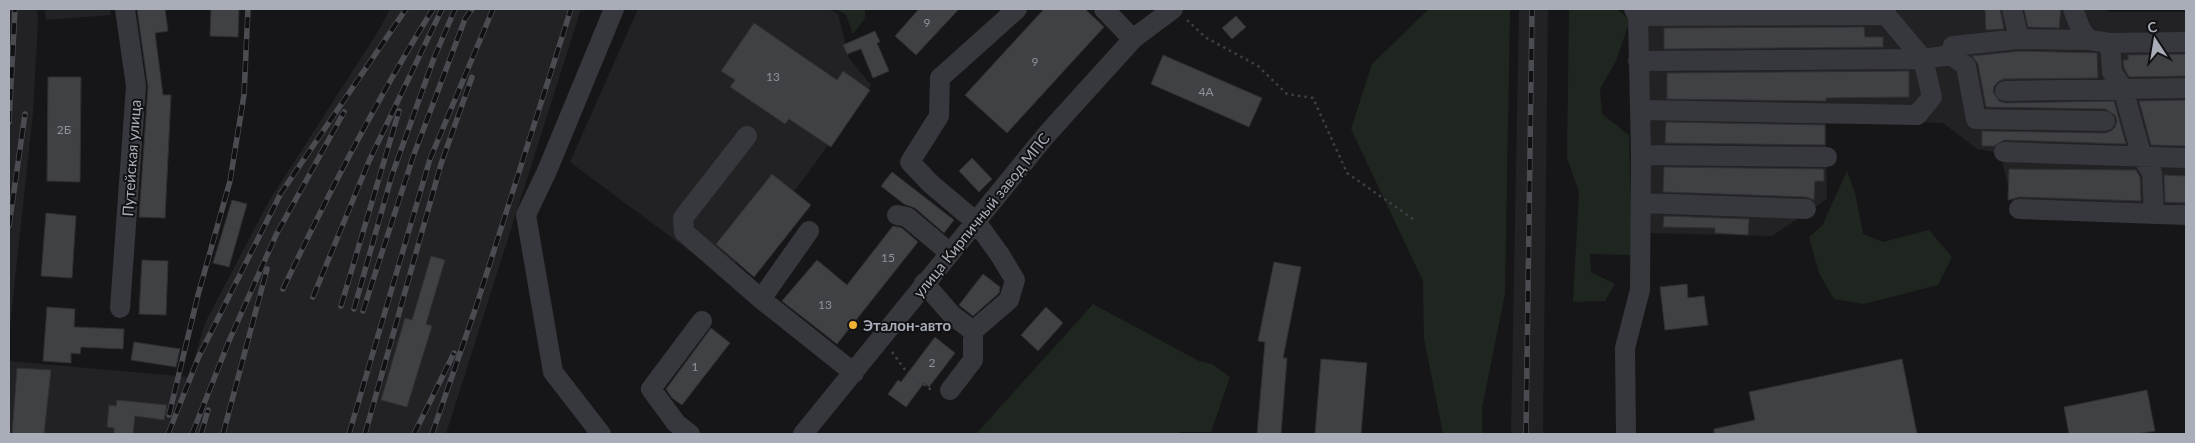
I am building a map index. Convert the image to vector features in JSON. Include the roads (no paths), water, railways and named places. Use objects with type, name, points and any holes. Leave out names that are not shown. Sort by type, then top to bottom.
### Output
[{"type":"street","name":"Путейская улица","points":[[120,308],[136,86],[125,9]]},
{"type":"street","points":[[601,434],[553,372],[526,215],[547,171],[614,9]]},
{"type":"street","points":[[973,331],[1009,300],[1015,280],[1000,255],[976,222],[931,184],[910,162],[939,116],[940,78],[1017,9]]},
{"type":"street","points":[[1104,9],[1134,38]]},
{"type":"street","points":[[2012,9],[2019,39]]},
{"type":"street","points":[[2073,9],[2081,30],[2089,40]]},
{"type":"street","name":"улица Кирпичный завод МПС","points":[[804,434],[1046,134],[1134,38],[1177,12]]},
{"type":"street","points":[[1626,434],[1625,348],[1640,290],[1641,155],[1636,13],[1886,15],[1924,59],[1932,97],[1917,115],[1640,110]]},
{"type":"street","points":[[1951,55],[1953,46],[2019,39],[2089,40],[2110,43],[2186,42]]},
{"type":"street","points":[[2110,43],[2112,72],[2123,89],[2142,157],[2152,173],[2154,214]]},
{"type":"street","points":[[1638,61],[1924,59],[1951,55],[1966,66],[1976,119],[2105,121]]},
{"type":"street","points":[[2005,91],[2186,88]]},
{"type":"street","points":[[747,136],[682,218],[684,232],[761,299],[854,373]]},
{"type":"street","points":[[2004,152],[2186,158]]},
{"type":"street","points":[[1641,155],[1827,157]]},
{"type":"street","points":[[1641,203],[1806,209]]},
{"type":"street","points":[[2020,209],[2186,215]]},
{"type":"street","points":[[897,214],[907,217],[950,252]]},
{"type":"street","points":[[761,299],[809,231]]},
{"type":"street","points":[[924,283],[952,315],[973,331]]},
{"type":"street","points":[[690,434],[676,424],[650,388],[702,322]]},
{"type":"street","points":[[950,390],[974,360],[973,331]]},
{"type":"railway","points":[[9,122],[15,9]]},
{"type":"railway","points":[[169,415],[198,295],[230,181],[244,95],[248,9]]},
{"type":"railway","points":[[168,434],[199,356],[281,193],[406,9]]},
{"type":"railway","points":[[283,289],[354,147],[433,9]]},
{"type":"railway","points":[[313,297],[369,161],[442,9]]},
{"type":"railway","points":[[354,309],[392,175],[434,58],[455,9]]},
{"type":"railway","points":[[363,311],[413,157],[465,19],[472,9]]},
{"type":"railway","points":[[349,434],[430,159],[493,9]]},
{"type":"railway","points":[[432,434],[475,310],[571,9]]},
{"type":"railway","points":[[1526,434],[1532,9]]},
{"type":"railway","points":[[365,434],[441,164],[472,77]]},
{"type":"railway","points":[[341,306],[399,111]]},
{"type":"railway","points":[[192,434],[229,341],[276,235],[344,112]]},
{"type":"railway","points":[[9,226],[25,114]]},
{"type":"railway","points":[[223,434],[267,269]]},
{"type":"railway","points":[[414,434],[454,353]]},
{"type":"railway","points":[[201,434],[208,410]]},
{"type":"place","name":"Эталон-авто","points":[[853,325]]}]
